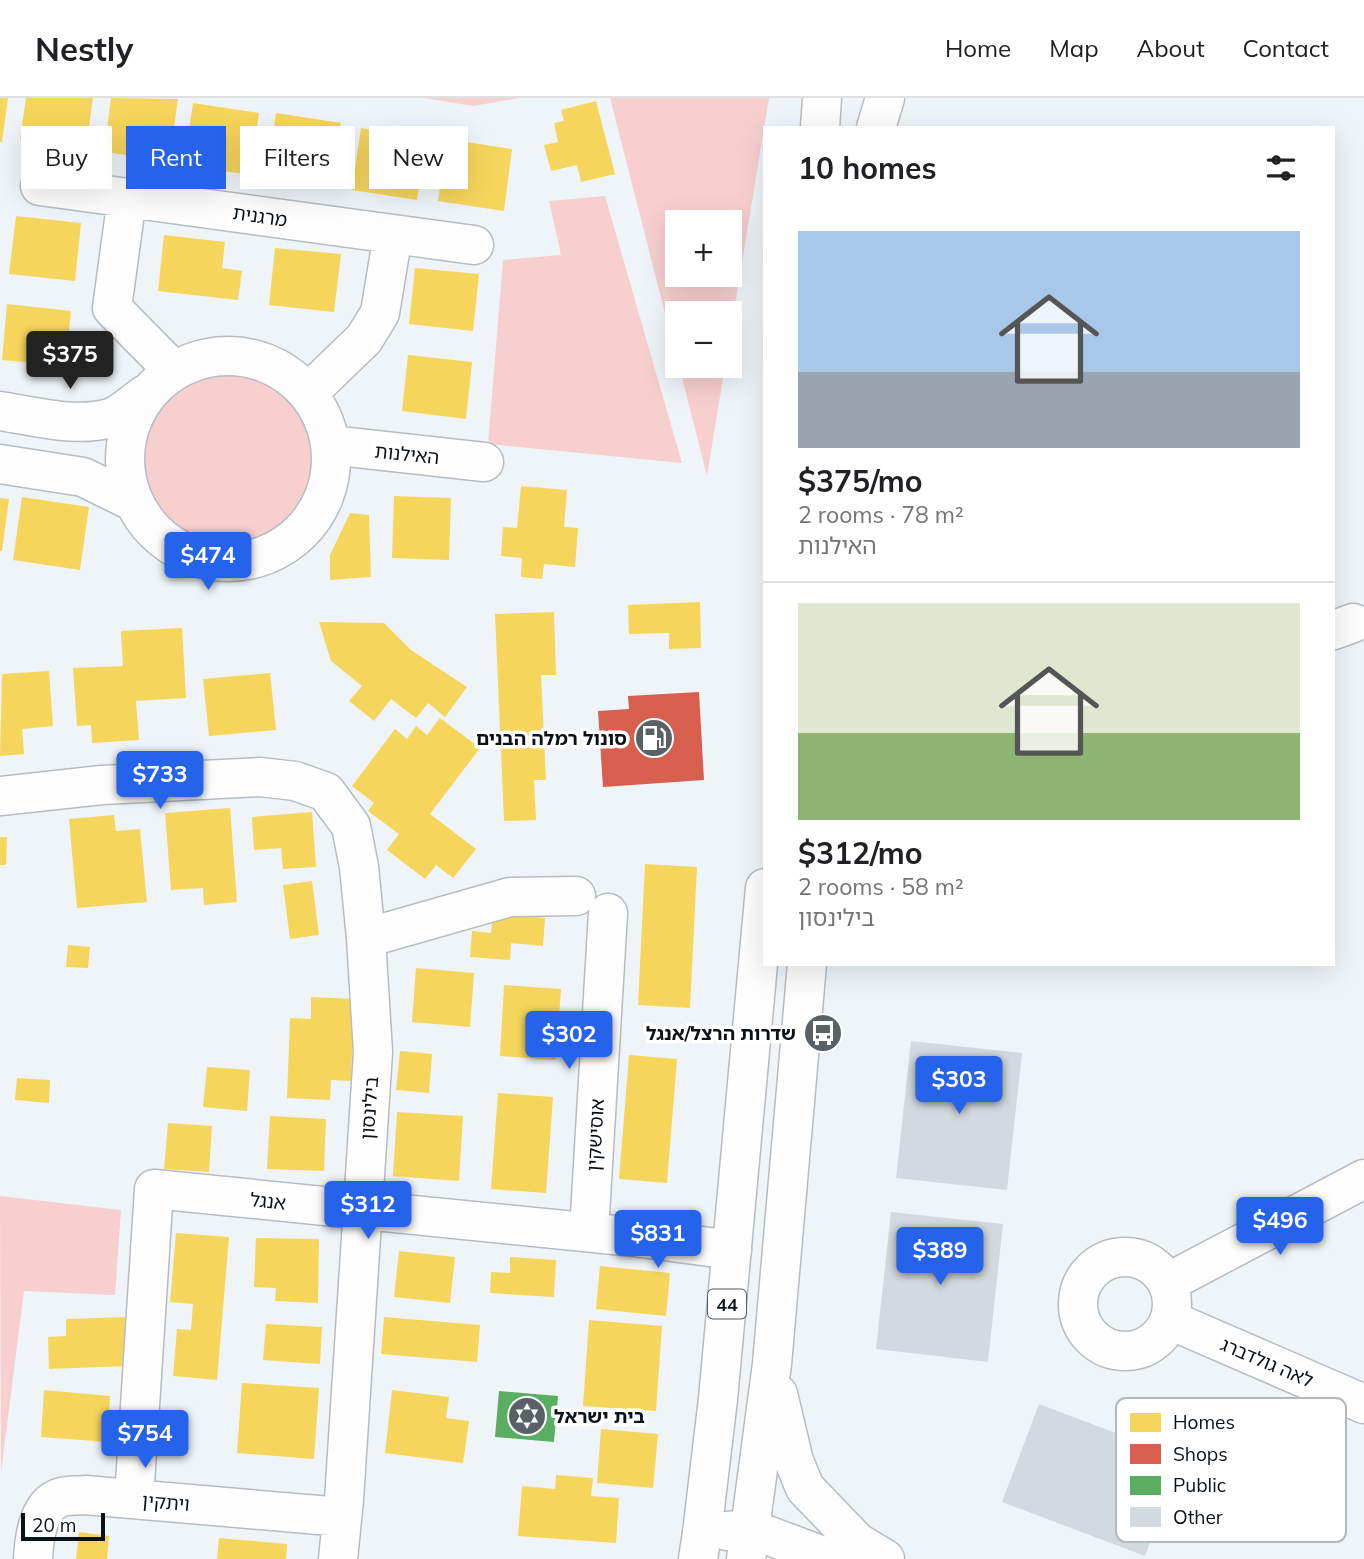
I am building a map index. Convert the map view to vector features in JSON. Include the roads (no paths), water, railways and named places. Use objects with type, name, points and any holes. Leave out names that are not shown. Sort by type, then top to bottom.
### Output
[{"type":"main road","points":[[820,126],[822,98]]},
{"type":"main road","points":[[869,98],[869,126]]},
{"type":"main road","points":[[877,126],[885,98]]},
{"type":"main road","name":"מרגנית","points":[[62,189],[474,244]]},
{"type":"main road","points":[[127,198],[112,308],[160,382]]},
{"type":"main road","points":[[308,393],[364,339],[380,313],[393,234]]},
{"type":"main road","points":[[0,411],[61,420],[90,421],[112,418],[160,382],[207,357],[243,356],[281,369],[308,393],[326,424],[330,445],[332,460],[326,496],[310,524],[282,548],[249,561],[212,562],[182,552],[153,531],[132,501],[124,457],[129,426],[160,382]]},
{"type":"main road","name":"האילנות","points":[[330,445],[484,462]]},
{"type":"main road","points":[[0,464],[83,477],[132,501]]},
{"type":"main road","name":"בילינסון","points":[[0,796],[102,785],[260,777],[295,781],[326,792],[351,826],[359,867],[366,938],[373,1052],[338,1559]]},
{"type":"main road","name":"אוסישקין","points":[[366,938],[510,897],[592,904],[589,1232]]},
{"type":"main road","name":"44","points":[[700,1546],[718,1399],[763,910]]},
{"type":"main road","points":[[747,1549],[772,1364],[807,966]]},
{"type":"main road","points":[[1167,1283],[1364,1179]]},
{"type":"main road","name":"אנגל","points":[[134,1499],[154,1189],[589,1232],[732,1250]]},
{"type":"main road","points":[[1127,1257],[1142,1260],[1154,1268],[1167,1283],[1172,1298],[1170,1320],[1163,1334],[1152,1343],[1131,1351],[1102,1345],[1091,1336],[1083,1324],[1078,1310],[1081,1288],[1088,1275],[1099,1265],[1112,1259],[1127,1257]]},
{"type":"main road","name":"לאה גולדברג","points":[[1170,1320],[1364,1404]]},
{"type":"main road","points":[[772,1364],[790,1448],[805,1488],[857,1542],[885,1559]]},
{"type":"main road","name":"ויתקין","points":[[33,1559],[34,1542],[43,1511],[59,1497],[85,1495],[342,1517]]},
{"type":"main road","points":[[700,1546],[831,1559]]},
{"type":"place","name":"סונול רמלה הבנים","points":[[654,738]]},
{"type":"place","name":"שדרות הרצל/אנגל","points":[[823,1033]]},
{"type":"place","name":"בית ישראל","points":[[527,1416]]}]
